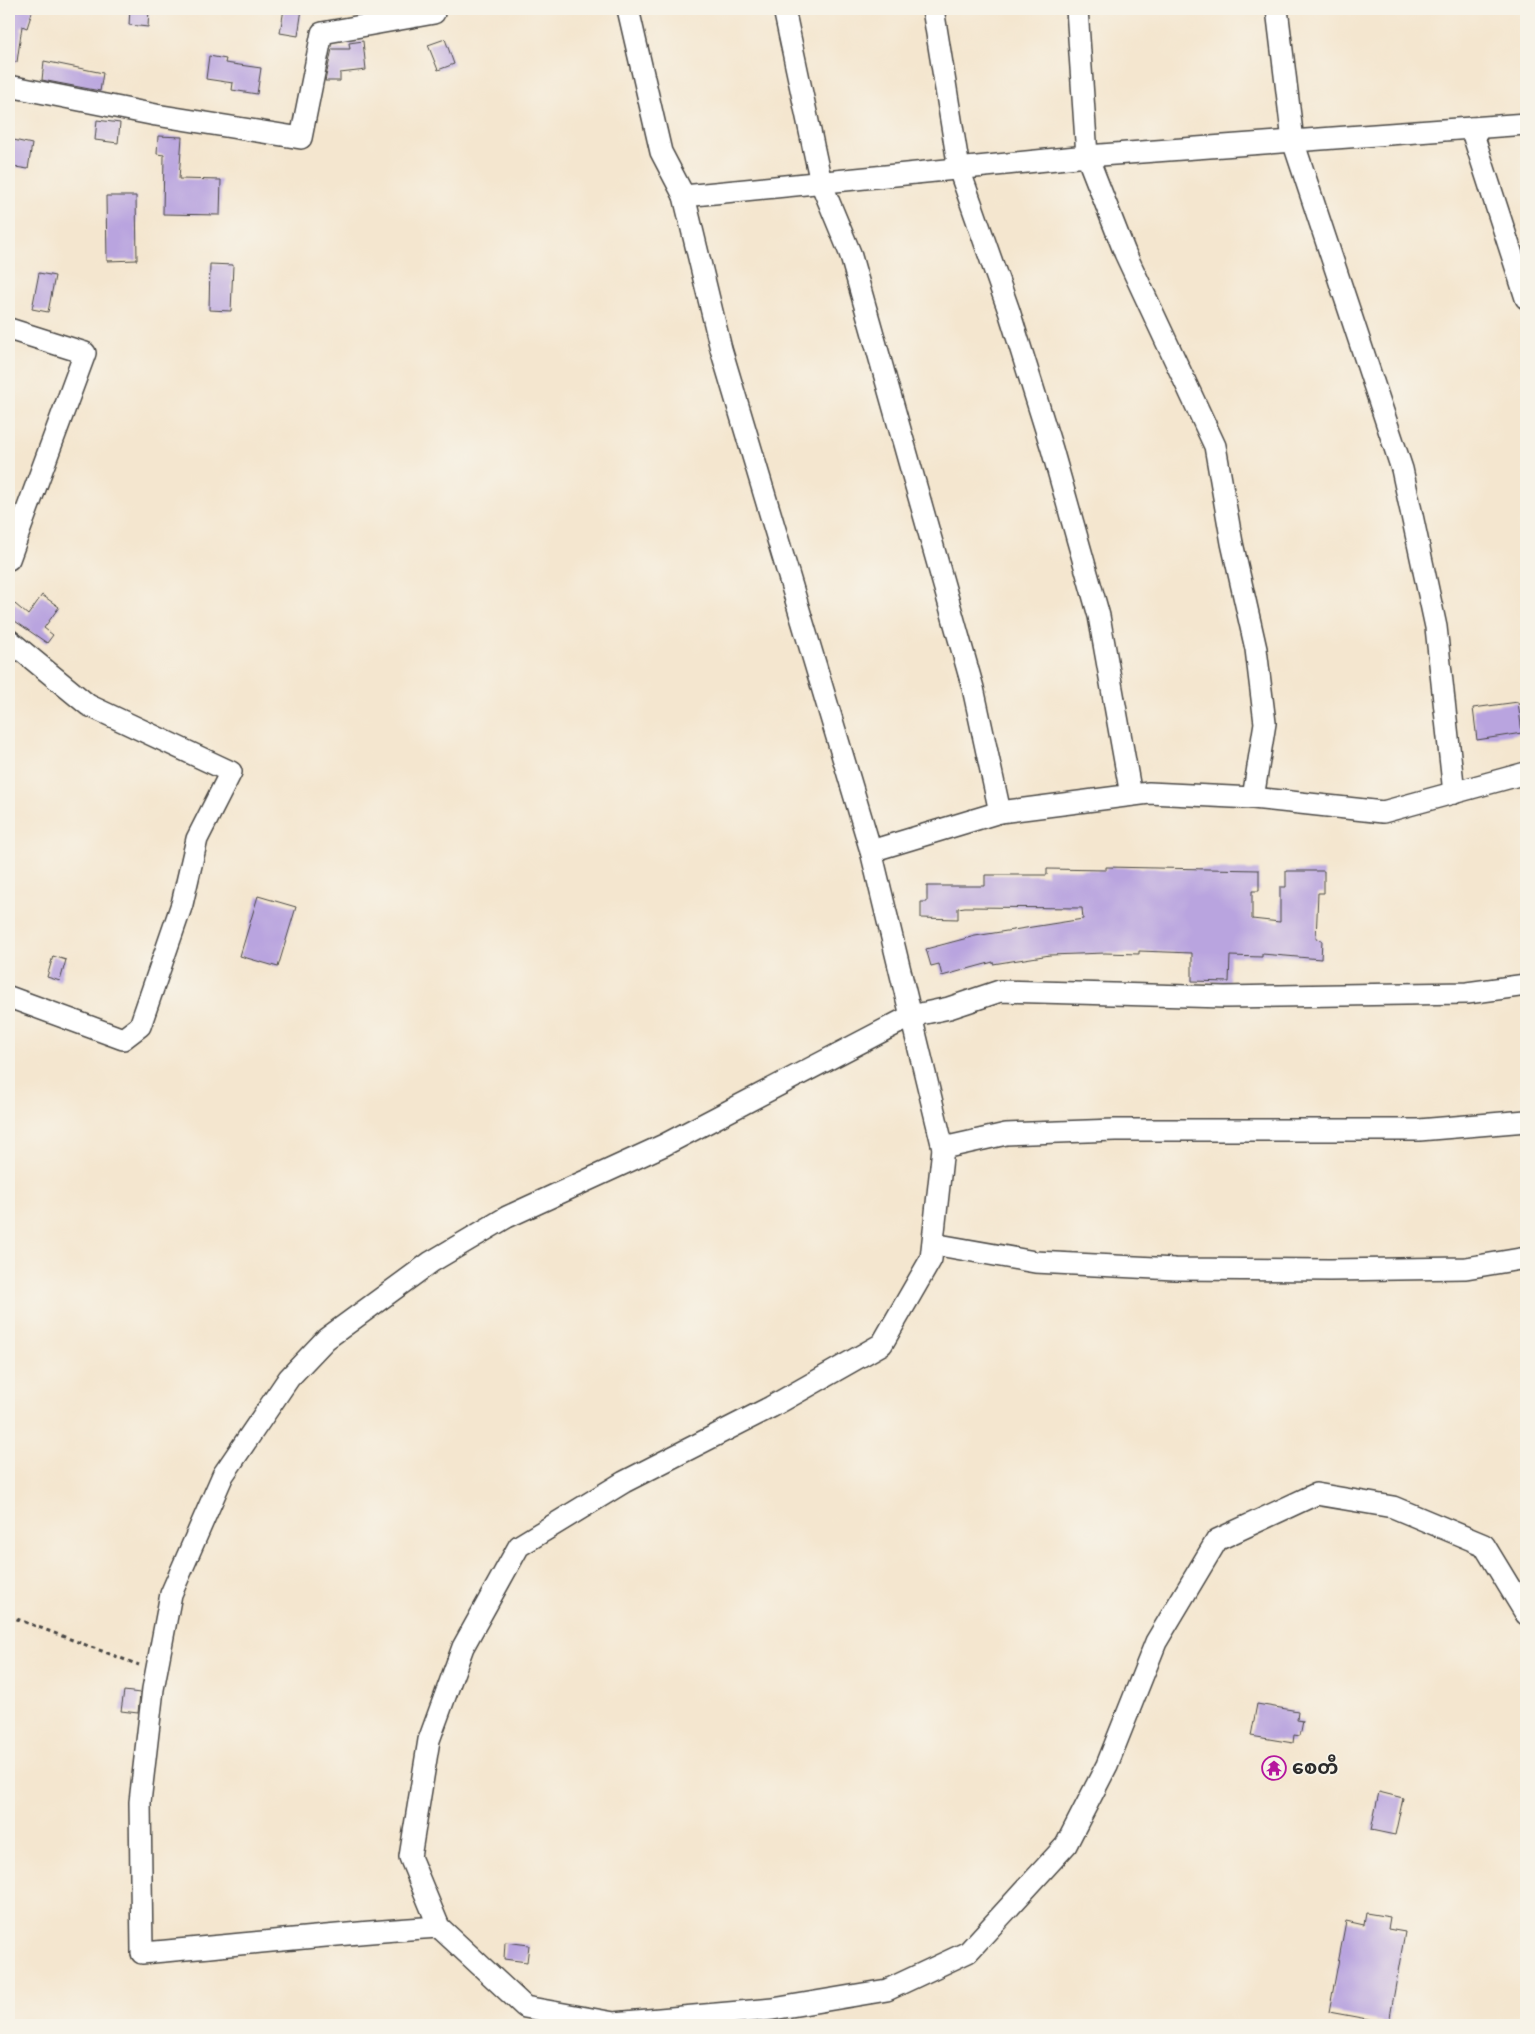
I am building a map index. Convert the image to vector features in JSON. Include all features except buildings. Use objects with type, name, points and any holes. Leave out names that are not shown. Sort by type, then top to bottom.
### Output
[{"type":"street","points":[[9,86],[156,115],[301,138],[322,33],[434,13],[434,9]]},
{"type":"street","points":[[628,9],[661,152],[684,196],[721,349],[871,851],[942,1148],[933,1244],[931,1259],[882,1344],[771,1407],[624,1482],[519,1546],[463,1647],[429,1740],[410,1858],[439,1927],[525,2007],[614,2023],[773,2009],[886,1990],[968,1952],[1066,1845],[1107,1765],[1156,1642],[1217,1540],[1316,1494],[1393,1507],[1484,1545],[1526,1614]]},
{"type":"street","points":[[784,9],[821,183],[850,253],[973,688],[1000,812]]},
{"type":"street","points":[[933,9],[959,169],[1009,311],[1035,394],[1099,616],[1131,795]]},
{"type":"street","points":[[1077,9],[1087,156],[1125,253],[1215,446],[1232,543],[1256,649],[1265,723],[1253,798]]},
{"type":"street","points":[[1276,9],[1293,141],[1402,469],[1436,627],[1454,794]]},
{"type":"street","points":[[684,196],[1087,156],[1526,124]]},
{"type":"street","points":[[1471,128],[1526,298]]},
{"type":"street","points":[[9,329],[85,353],[9,559]]},
{"type":"street","points":[[9,640],[88,705],[231,772],[197,840],[182,904],[140,1026],[123,1039],[9,997]]},
{"type":"street","points":[[871,851],[1000,812],[1131,795],[1149,793],[1253,798],[1383,812],[1526,773]]},
{"type":"street","points":[[439,1927],[344,1933],[226,1946],[142,1952],[140,1802],[156,1672],[171,1594],[223,1475],[290,1378],[326,1339],[431,1262],[507,1217],[664,1145],[911,1016],[948,1008],[1000,992],[1245,997],[1467,993],[1526,985]]},
{"type":"street","points":[[942,1148],[1006,1134],[1115,1130],[1419,1130],[1526,1121]]},
{"type":"street","points":[[933,1244],[1035,1262],[1175,1268],[1330,1270],[1466,1268],[1526,1258]]},
{"type":"path","points":[[9,1616],[156,1672]]},
{"type":"place","name":"စေတီ","points":[[1274,1768]]}]
